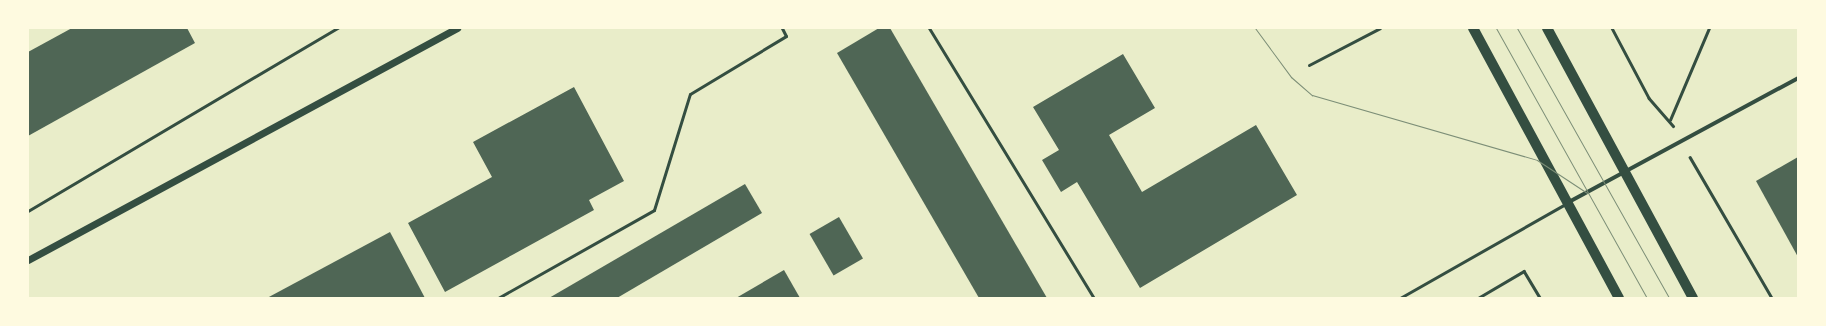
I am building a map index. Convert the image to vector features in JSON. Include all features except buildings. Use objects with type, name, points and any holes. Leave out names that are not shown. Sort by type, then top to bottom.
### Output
[{"type":"main road","points":[[1473,28],[1619,298]]},
{"type":"main road","points":[[1547,28],[1623,174],[1693,298]]},
{"type":"street","points":[[28,260],[457,28]]},
{"type":"street","points":[[1567,203],[1798,78]]},
{"type":"lane","points":[[498,298],[654,210],[690,94],[786,36],[782,28]]},
{"type":"lane","points":[[929,28],[1094,298]]},
{"type":"lane","points":[[1309,65],[1380,28]]},
{"type":"lane","points":[[1400,298],[1567,203]]},
{"type":"path","points":[[28,211],[338,28]]},
{"type":"path","points":[[1612,28],[1649,98],[1670,120],[1681,142],[1772,298]]},
{"type":"path","points":[[1670,120],[1709,28]]},
{"type":"path","points":[[1478,298],[1524,271],[1540,298]]},
{"type":"tram line","points":[[1255,28],[1291,77],[1312,95],[1537,160],[1587,193]]},
{"type":"tram line","points":[[1496,28],[1647,298]]},
{"type":"tram line","points":[[1517,28],[1669,298]]}]
